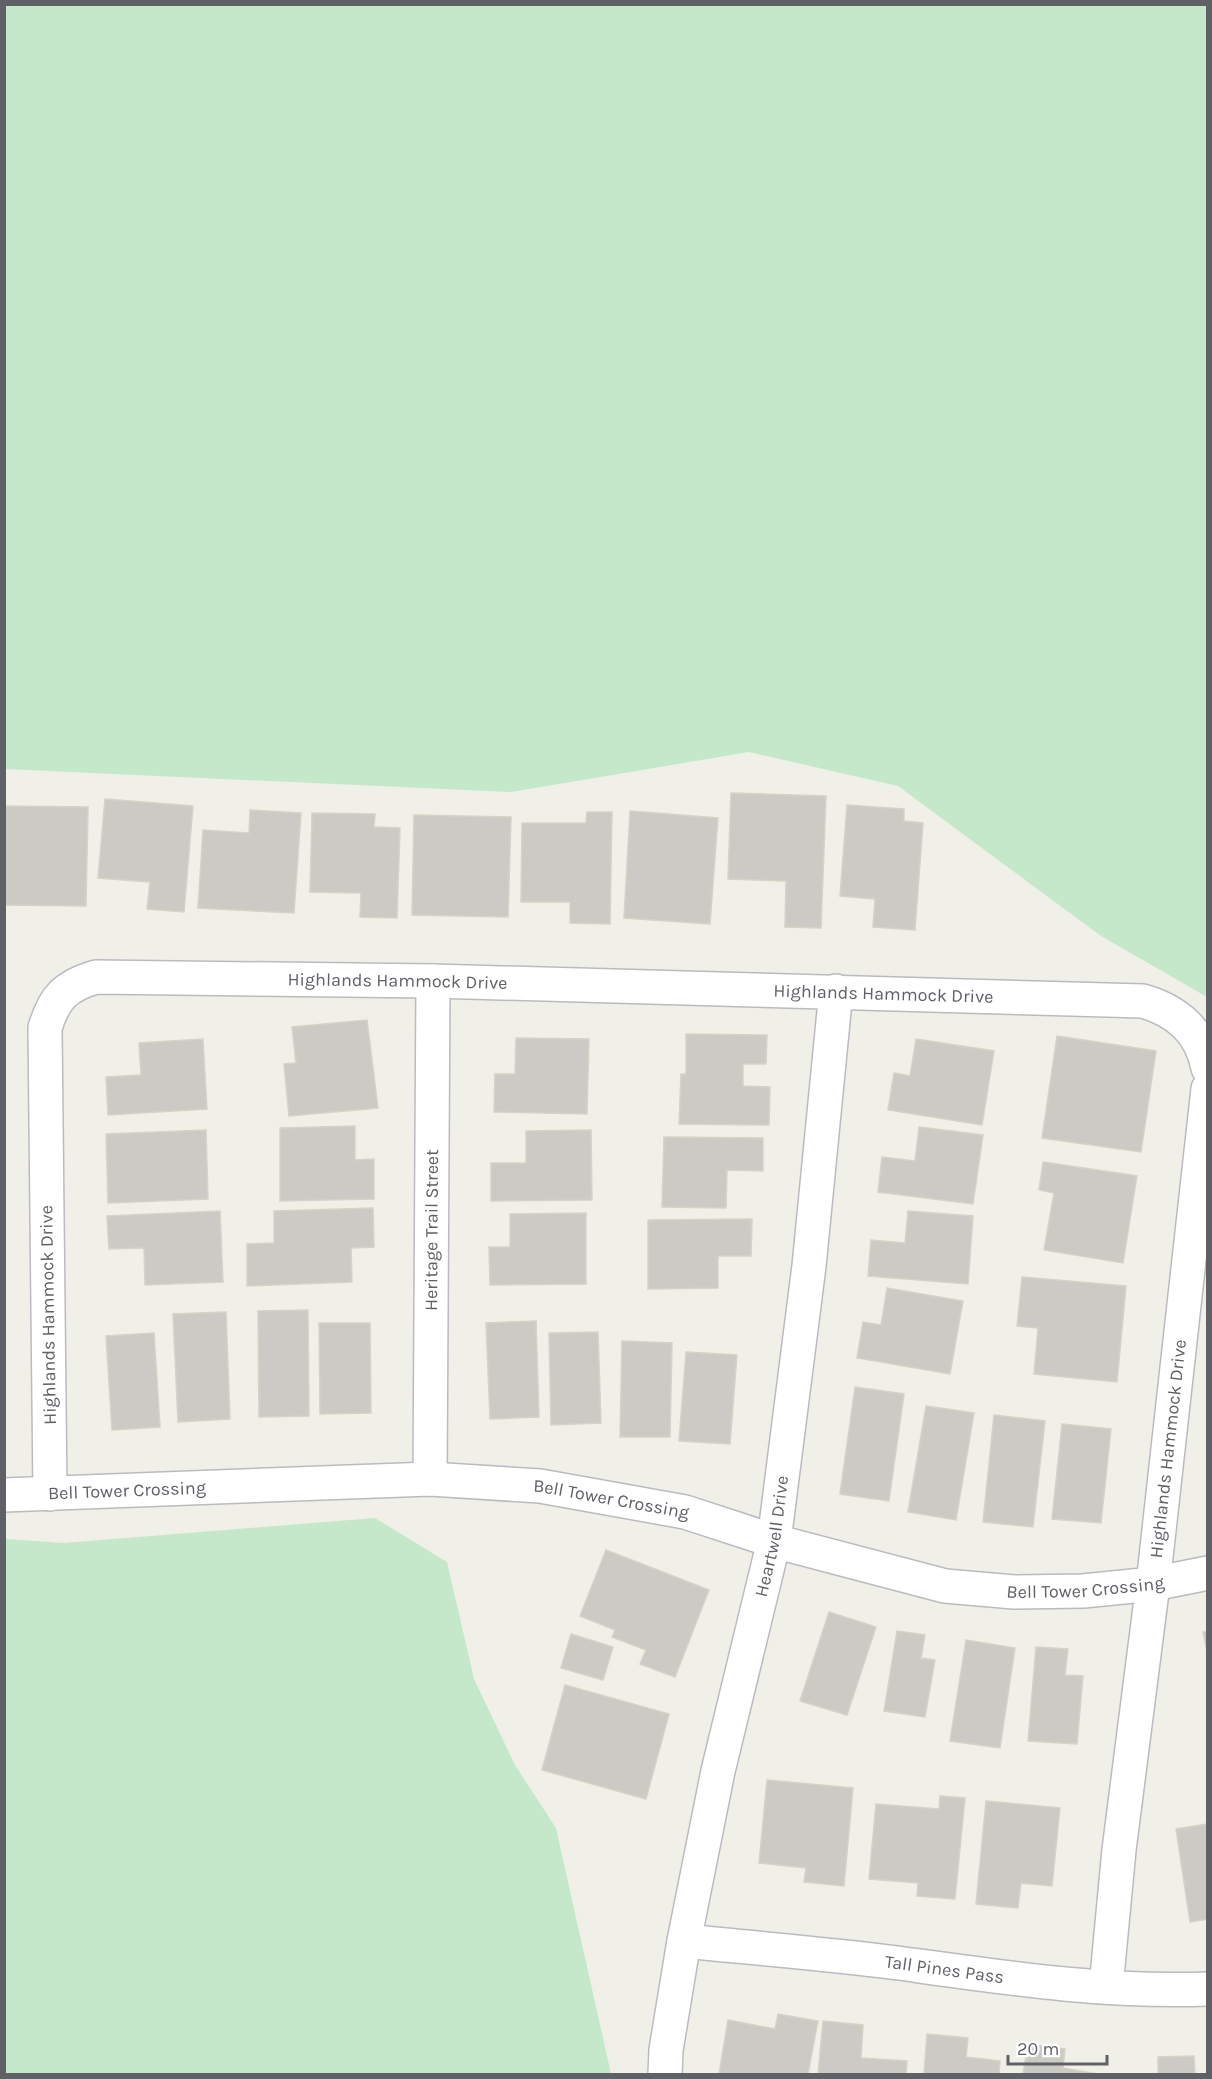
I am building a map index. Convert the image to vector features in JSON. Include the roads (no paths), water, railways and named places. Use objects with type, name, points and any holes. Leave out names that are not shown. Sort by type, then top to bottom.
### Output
[{"type":"street","name":"Highlands Hammock Drive","points":[[50,1494],[45,1028],[51,1010],[62,994],[77,982],[96,977],[433,981],[1143,1001],[1163,1007],[1182,1018],[1196,1035],[1208,1068]]},
{"type":"street","name":"Heritage Trail Street","points":[[430,1479],[433,981]]},
{"type":"street","name":"Heartwell Drive","points":[[665,2074],[666,2050],[684,1941],[718,1771],[774,1541],[809,1266],[836,991]]},
{"type":"street","name":"Highlands Hammock Drive","points":[[1106,1987],[1119,1850],[1153,1584],[1208,1089]]},
{"type":"street","name":"Bell Tower Crossing","points":[[4,1495],[430,1479],[540,1486],[649,1504],[774,1541],[945,1586],[1014,1592],[1083,1591],[1153,1584],[1208,1574]]},
{"type":"street","name":"Tall Pines Pass","points":[[684,1941],[896,1963],[981,1976],[1106,1987],[1208,1989]]}]
